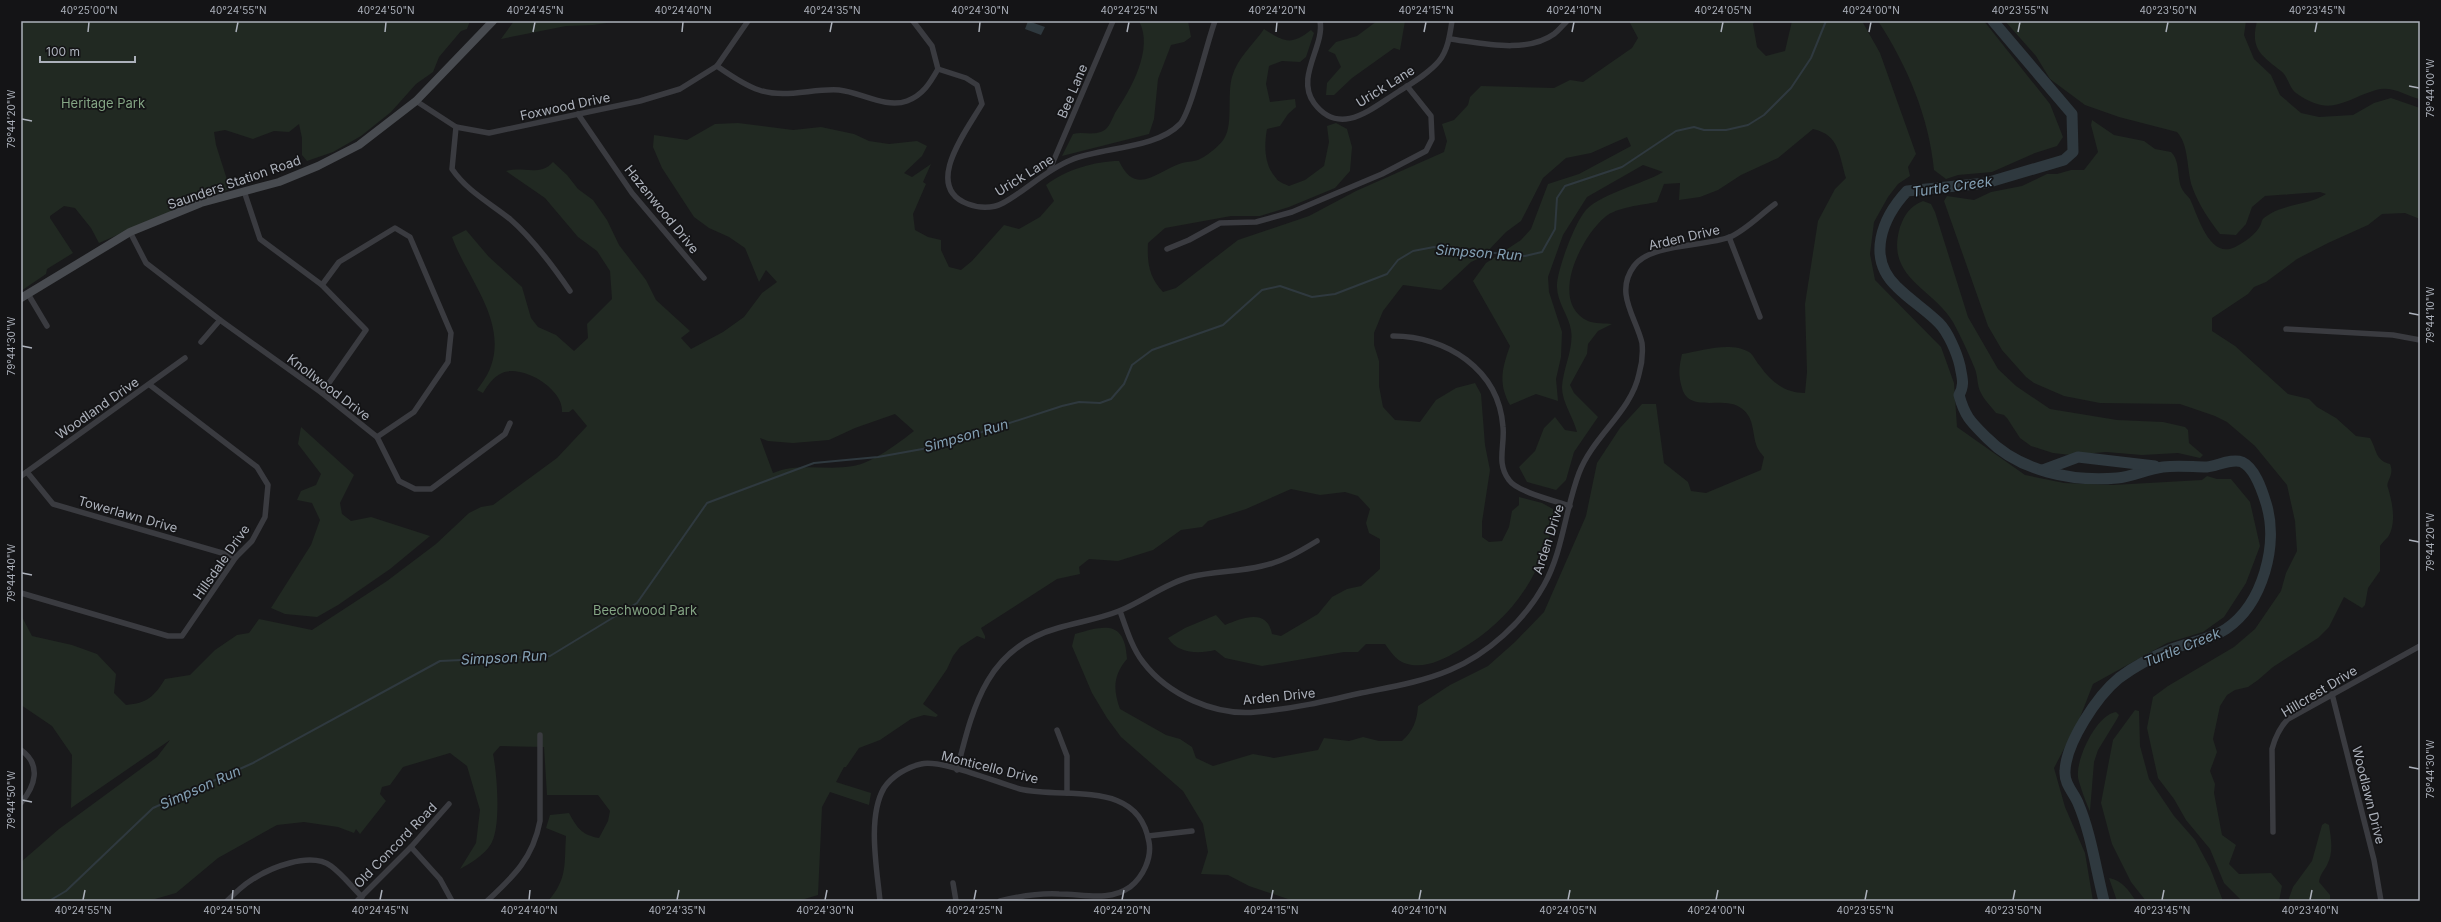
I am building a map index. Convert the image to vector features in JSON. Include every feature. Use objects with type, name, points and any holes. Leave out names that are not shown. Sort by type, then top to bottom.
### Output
[{"type":"street","name":"Saunders Station Road","points":[[24,296],[130,232],[201,203],[279,182],[318,166],[359,145],[416,101],[493,21]]},
{"type":"street","name":"Foxwood Drive","points":[[416,101],[456,127],[490,133],[640,101],[680,89],[717,66],[748,21]]},
{"type":"street","points":[[717,66],[739,80],[760,90],[781,94],[838,90],[856,92],[889,103],[907,102],[925,90],[938,69],[932,46],[913,21]]},
{"type":"street","name":"Bee Lane","points":[[1050,169],[1113,21]]},
{"type":"street","name":"Urick Lane","points":[[938,69],[966,78],[977,85],[982,104],[956,148],[946,173],[951,191],[963,203],[979,209],[1002,204],[1050,169],[1074,159],[1164,135],[1180,123],[1215,21]]},
{"type":"street","name":"Urick Lane","points":[[1320,21],[1322,29],[1313,54],[1308,81],[1309,93],[1314,103],[1330,117],[1349,120],[1368,113],[1423,76],[1440,61],[1450,39],[1452,21]]},
{"type":"street","points":[[1450,39],[1510,45],[1535,43],[1553,34],[1567,21]]},
{"type":"street","points":[[1167,248],[1190,240],[1220,223],[1256,222],[1292,212],[1382,174],[1426,150],[1432,139],[1431,116],[1407,86]]},
{"type":"street","name":"Hazenwood Drive","points":[[578,114],[632,193],[704,278]]},
{"type":"street","points":[[456,127],[452,170],[461,183],[511,220],[553,267],[570,291]]},
{"type":"street","points":[[244,191],[260,239],[322,285],[366,330],[322,392]]},
{"type":"street","name":"Arden Drive","points":[[1120,611],[1132,642],[1146,666],[1166,684],[1184,696],[1206,705],[1253,713],[1316,704],[1391,688],[1450,670],[1478,655],[1507,632],[1526,612],[1544,585],[1560,547],[1578,474],[1586,457],[1633,393],[1639,374],[1642,354],[1641,342],[1626,303],[1625,286],[1628,275],[1635,263],[1662,251],[1729,237],[1775,204]]},
{"type":"street","points":[[322,285],[339,262],[395,228],[410,237],[451,333],[448,362],[414,412],[377,437]]},
{"type":"street","name":"Knollwood Drive","points":[[130,232],[146,263],[220,320],[322,392],[377,437],[399,481],[415,489],[431,489],[505,434],[510,423]]},
{"type":"street","points":[[1729,237],[1760,317]]},
{"type":"street","points":[[24,296],[46,326]]},
{"type":"street","points":[[201,342],[220,320]]},
{"type":"street","points":[[2286,329],[2394,335],[2420,340]]},
{"type":"street","points":[[1393,336],[1410,336],[1435,341],[1462,355],[1484,378],[1498,406],[1503,427],[1501,463],[1510,482],[1520,488],[1570,506]]},
{"type":"street","name":"Woodland Drive","points":[[21,476],[89,425],[150,385],[185,358]]},
{"type":"street","name":"Hillsdale Drive","points":[[21,593],[168,636],[182,636],[236,557],[252,541],[265,517],[268,485],[257,467],[150,385]]},
{"type":"street","name":"Towerlawn Drive","points":[[27,472],[53,504],[236,557]]},
{"type":"street","points":[[957,770],[976,703],[999,663],[1031,639],[1057,628],[1120,611],[1162,588],[1190,577],[1261,567],[1281,561],[1317,541]]},
{"type":"street","name":"Hillcrest Drive","points":[[2273,832],[2272,750],[2275,739],[2288,719],[2420,646]]},
{"type":"street","name":"Woodlawn Drive","points":[[2332,694],[2374,860],[2381,901]]},
{"type":"street","points":[[1057,730],[1067,756],[1067,793]]},
{"type":"street","points":[[487,901],[523,864],[533,850],[540,821],[540,735]]},
{"type":"street","points":[[21,750],[31,759],[35,776],[29,794],[21,803]]},
{"type":"street","name":"Monticello Drive","points":[[880,901],[875,832],[878,800],[885,787],[901,772],[922,763],[957,770],[1022,789],[1112,798],[1126,804],[1136,811],[1143,822],[1148,836],[1150,850],[1140,875],[1131,886],[1110,896],[1059,894],[1024,895],[1000,901]]},
{"type":"street","name":"Old Concord Road","points":[[359,899],[411,847],[449,804]]},
{"type":"street","points":[[1148,836],[1192,830]]},
{"type":"street","points":[[411,847],[440,879],[452,901]]},
{"type":"street","points":[[227,901],[248,882],[263,873],[304,860],[316,861],[331,866],[359,899]]},
{"type":"street","points":[[953,883],[956,901]]},
{"type":"green space","name":"Heritage Park","points":[[21,21],[470,21],[467,29],[461,31],[439,57],[433,72],[416,84],[391,112],[361,136],[333,152],[307,161],[302,155],[302,138],[299,124],[289,132],[274,131],[253,139],[225,130],[214,132],[216,145],[230,189],[180,207],[179,205],[176,206],[177,209],[99,243],[91,228],[75,208],[64,206],[50,216],[50,218],[73,253],[47,269],[46,274],[21,291]]},
{"type":"green space","points":[[514,21],[620,21],[593,25],[566,26],[501,39]]},
{"type":"green space","points":[[1139,21],[1188,21],[1191,37],[1184,42],[1171,45],[1158,79],[1154,119],[1149,134],[1062,156],[1073,134],[1098,133],[1106,129],[1128,92],[1139,68],[1144,44],[1143,32]]},
{"type":"green space","points":[[1377,21],[1405,21],[1400,50],[1394,48],[1352,78],[1334,95],[1326,95],[1327,83],[1341,67],[1335,54],[1328,51],[1336,42],[1357,36]]},
{"type":"green space","name":"Beechwood Park","points":[[1629,21],[1755,21],[1753,24],[1757,47],[1766,56],[1785,51],[1792,21],[1862,21],[1880,53],[1916,154],[1908,167],[1910,176],[1898,184],[1888,197],[1874,222],[1870,254],[1875,280],[1941,347],[1954,383],[1957,427],[2025,475],[2064,483],[2113,485],[2202,480],[2207,476],[2217,479],[2231,479],[2250,502],[2260,546],[2246,583],[2224,617],[2203,632],[2167,643],[2093,684],[2079,720],[2054,768],[2065,807],[2085,853],[2093,901],[1294,901],[1249,886],[1228,875],[1201,874],[1208,852],[1203,824],[1183,791],[1121,737],[1107,718],[1092,693],[1072,646],[1075,634],[1104,628],[1112,628],[1118,632],[1122,637],[1125,646],[1127,659],[1119,671],[1115,689],[1120,709],[1166,735],[1180,739],[1192,747],[1196,758],[1213,766],[1253,754],[1274,758],[1318,750],[1324,738],[1349,741],[1363,737],[1379,741],[1402,741],[1414,725],[1418,706],[1450,685],[1488,666],[1515,642],[1544,612],[1586,516],[1597,463],[1620,428],[1642,404],[1656,404],[1664,463],[1688,482],[1691,491],[1706,493],[1761,470],[1764,457],[1757,446],[1752,424],[1748,415],[1734,404],[1699,402],[1686,396],[1680,379],[1680,363],[1682,354],[1716,348],[1733,347],[1749,352],[1769,377],[1779,386],[1791,391],[1805,393],[1807,372],[1805,304],[1818,221],[1835,189],[1846,178],[1840,154],[1833,141],[1829,136],[1813,129],[1778,158],[1741,175],[1718,190],[1700,197],[1679,200],[1680,183],[1664,184],[1657,202],[1616,211],[1605,217],[1596,226],[1587,239],[1572,269],[1569,285],[1570,300],[1576,312],[1588,321],[1612,324],[1598,331],[1588,344],[1587,354],[1570,385],[1574,393],[1598,417],[1574,452],[1566,480],[1556,490],[1527,482],[1519,467],[1535,451],[1544,428],[1555,417],[1565,430],[1577,432],[1562,393],[1564,373],[1572,337],[1570,325],[1561,304],[1557,287],[1563,258],[1572,234],[1587,209],[1594,203],[1613,193],[1663,172],[1643,165],[1587,197],[1563,235],[1548,277],[1549,292],[1562,332],[1561,357],[1556,379],[1558,401],[1536,394],[1510,405],[1504,390],[1502,376],[1510,346],[1473,281],[1486,263],[1521,240],[1531,229],[1548,184],[1579,174],[1631,146],[1627,137],[1591,153],[1566,158],[1543,178],[1521,221],[1506,232],[1482,257],[1471,262],[1441,290],[1403,285],[1383,311],[1374,333],[1374,345],[1379,361],[1379,386],[1383,407],[1395,420],[1420,422],[1436,400],[1456,388],[1475,383],[1481,394],[1485,445],[1490,470],[1482,522],[1482,537],[1489,542],[1502,541],[1509,527],[1512,511],[1519,505],[1519,497],[1542,503],[1553,509],[1553,524],[1546,546],[1531,579],[1522,594],[1500,620],[1487,631],[1473,642],[1439,661],[1425,665],[1411,665],[1398,660],[1385,644],[1366,644],[1358,652],[1344,652],[1262,666],[1225,658],[1215,650],[1189,652],[1172,643],[1168,638],[1185,628],[1216,615],[1225,625],[1246,618],[1260,618],[1269,626],[1272,634],[1281,636],[1318,614],[1332,597],[1347,589],[1361,586],[1380,569],[1380,539],[1369,533],[1366,523],[1370,509],[1358,496],[1345,492],[1320,495],[1291,489],[1246,509],[1208,521],[1202,527],[1181,530],[1153,550],[1118,561],[1089,559],[1079,567],[1080,574],[1057,579],[981,628],[985,639],[977,636],[960,647],[923,704],[938,715],[936,717],[924,715],[911,719],[880,740],[859,748],[846,767],[844,767],[836,782],[871,793],[869,805],[830,792],[822,807],[818,895],[798,901],[548,901],[562,878],[565,863],[566,836],[546,828],[550,815],[569,813],[584,833],[599,838],[608,821],[610,811],[598,795],[547,795],[544,747],[500,746],[493,754],[496,773],[497,798],[497,823],[495,834],[490,846],[482,854],[460,869],[476,843],[480,810],[467,766],[450,753],[403,767],[390,785],[382,787],[380,794],[386,801],[360,834],[356,829],[354,833],[338,827],[304,822],[277,825],[218,858],[176,893],[148,901],[21,901],[21,862],[59,829],[157,757],[170,740],[71,808],[72,755],[52,726],[21,705],[21,615],[32,636],[72,645],[97,654],[116,674],[114,693],[126,705],[145,701],[153,695],[165,679],[190,675],[215,650],[237,635],[249,633],[259,619],[312,630],[387,581],[436,544],[469,513],[481,507],[493,505],[557,458],[587,426],[573,409],[569,412],[562,412],[561,403],[556,395],[540,380],[530,375],[510,371],[502,373],[493,379],[483,393],[477,390],[487,376],[491,366],[495,349],[494,332],[490,316],[483,300],[452,237],[466,230],[489,257],[522,287],[531,318],[538,327],[556,335],[574,351],[588,338],[587,324],[612,299],[610,271],[597,251],[578,237],[545,198],[506,171],[537,170],[548,166],[553,162],[567,175],[578,189],[593,200],[607,220],[619,245],[646,280],[656,300],[690,331],[681,338],[691,349],[723,332],[744,317],[762,293],[777,282],[766,270],[759,282],[745,248],[729,237],[709,228],[694,217],[662,168],[653,147],[654,135],[687,140],[715,124],[738,123],[793,130],[821,127],[854,134],[869,141],[889,144],[917,141],[927,146],[922,156],[904,173],[912,177],[931,164],[923,182],[926,184],[913,214],[915,230],[928,237],[941,240],[941,250],[949,267],[961,270],[972,261],[1004,225],[1019,229],[1040,217],[1054,201],[1046,185],[1062,175],[1081,167],[1110,161],[1119,161],[1126,172],[1133,178],[1140,180],[1156,175],[1184,162],[1198,160],[1214,150],[1225,137],[1229,124],[1230,92],[1234,70],[1241,58],[1264,29],[1277,37],[1288,40],[1298,38],[1311,30],[1314,33],[1306,57],[1300,62],[1282,61],[1269,66],[1266,84],[1270,102],[1295,99],[1296,107],[1288,114],[1280,126],[1267,129],[1265,148],[1267,161],[1272,173],[1282,183],[1289,186],[1305,180],[1324,166],[1329,142],[1327,126],[1336,123],[1347,129],[1352,147],[1350,171],[1335,188],[1289,207],[1260,216],[1231,216],[1165,228],[1148,243],[1150,269],[1155,281],[1163,292],[1176,288],[1238,240],[1309,216],[1356,191],[1444,152],[1447,141],[1442,124],[1454,120],[1468,105],[1470,97],[1481,86],[1554,88],[1570,80],[1583,82],[1632,48],[1638,38]],"holes":[[[895,414],[914,431],[877,457],[860,464],[833,468],[793,468],[773,473],[760,438],[768,441],[793,443],[829,440],[855,428]]]},
{"type":"green space","points":[[1878,21],[1984,21],[2050,104],[2063,137],[2057,146],[2035,153],[1992,172],[1958,175],[1946,179],[1934,170],[1927,131],[1915,92],[1898,55]]},
{"type":"green space","points":[[2005,21],[2246,21],[2244,35],[2254,59],[2271,75],[2280,95],[2301,113],[2319,117],[2353,115],[2374,103],[2391,98],[2420,108],[2420,219],[2405,213],[2382,214],[2368,225],[2297,259],[2266,282],[2254,287],[2248,294],[2212,318],[2212,331],[2235,346],[2288,394],[2309,399],[2317,407],[2336,418],[2356,436],[2370,438],[2379,457],[2390,464],[2391,468],[2391,475],[2387,485],[2393,512],[2391,531],[2380,546],[2380,571],[2368,588],[2365,605],[2362,608],[2344,597],[2329,627],[2318,638],[2273,667],[2248,687],[2235,690],[2227,695],[2220,706],[2213,739],[2217,752],[2210,771],[2215,784],[2214,793],[2222,835],[2236,845],[2229,864],[2239,874],[2271,873],[2282,886],[2279,901],[2242,901],[2224,883],[2210,849],[2186,820],[2174,799],[2158,778],[2147,728],[2153,697],[2168,686],[2234,647],[2255,629],[2281,591],[2286,573],[2297,551],[2295,521],[2287,485],[2255,446],[2227,422],[2215,416],[2180,404],[2100,403],[2064,396],[2034,383],[2026,377],[2002,350],[1988,326],[1944,201],[1947,196],[1974,200],[1991,192],[2022,186],[2047,174],[2057,174],[2071,170],[2084,170],[2098,152],[2091,125],[2092,120],[2114,135],[2144,141],[2155,149],[2171,152],[2176,160],[2182,189],[2190,199],[2206,235],[2212,243],[2219,248],[2228,249],[2237,246],[2250,238],[2261,225],[2263,219],[2271,213],[2311,201],[2326,194],[2320,192],[2265,196],[2252,207],[2246,224],[2236,235],[2220,234],[2195,195],[2184,144],[2177,132],[2119,117],[2085,105],[2050,79],[2036,56]]},
{"type":"green space","points":[[2257,21],[2420,21],[2420,99],[2393,90],[2382,89],[2337,105],[2328,106],[2308,100],[2294,91],[2283,73],[2263,56],[2259,50],[2256,45],[2255,38]]},
{"type":"green space","points":[[1923,201],[1931,204],[1935,212],[1968,317],[1998,369],[2016,386],[2050,409],[2117,420],[2163,422],[2185,427],[2188,430],[2189,443],[2203,455],[2200,458],[2178,453],[2142,455],[2106,452],[2071,455],[2053,453],[2031,446],[2020,438],[2007,418],[2004,415],[1996,413],[1982,396],[1975,369],[1953,322],[1944,310],[1913,280],[1905,270],[1899,258],[1897,244],[1902,222],[1911,208]]},
{"type":"green space","points":[[301,427],[354,475],[340,503],[342,514],[351,521],[371,517],[430,536],[390,569],[338,605],[317,617],[285,614],[271,608],[311,545],[320,520],[312,503],[297,500],[301,491],[316,485],[321,474],[298,444]]},
{"type":"green space","points":[[2135,710],[2139,711],[2140,746],[2149,779],[2174,816],[2195,840],[2210,868],[2223,901],[2146,901],[2131,882],[2112,844],[2101,803],[2113,740]]},
{"type":"green space","points":[[2116,712],[2119,715],[2098,750],[2094,762],[2090,811],[2078,779],[2080,760],[2089,739],[2101,721]]},
{"type":"green space","points":[[2325,823],[2329,825],[2331,855],[2319,882],[2330,895],[2330,901],[2288,901],[2293,887],[2312,861],[2322,825]]},
{"type":"green space","points":[[2109,878],[2118,881],[2128,890],[2136,901],[2117,901]]},
{"type":"shaded area","points":[[1028,21],[1045,27],[1041,35],[1025,29]]},
{"type":"waterway","name":"Simpson Run","points":[[49,901],[66,891],[153,808],[253,763],[440,661],[550,656],[637,603],[707,503],[814,463],[878,457],[939,446],[1062,406],[1079,402],[1100,403],[1111,399],[1124,384],[1132,365],[1152,350],[1223,325],[1262,290],[1280,286],[1312,297],[1335,294],[1387,274],[1398,260],[1413,251],[1434,247],[1525,256],[1542,252],[1555,229],[1557,198],[1565,186],[1622,167],[1676,131],[1694,127],[1704,130],[1726,130],[1748,125],[1764,115],[1791,88],[1811,58],[1826,21]]},
{"type":"waterway","name":"Turtle Creek","points":[[1993,21],[2072,114],[2073,152],[2064,160],[1986,183],[1907,191],[1891,213],[1881,238],[1880,251],[1882,264],[1888,276],[1902,292],[1934,318],[1946,332],[1959,361],[1962,381],[1962,388],[1959,395],[1966,414],[1987,438],[2014,459],[2047,472],[2065,476],[2100,479],[2134,475],[2151,469],[2163,467],[2207,467],[2238,461],[2247,465],[2254,474],[2266,503],[2270,519],[2269,554],[2265,572],[2250,605],[2239,618],[2220,633],[2158,655],[2138,665],[2119,678],[2101,696],[2084,721],[2071,747],[2067,760],[2065,776],[2083,815],[2104,901]]},
{"type":"waterway","name":"Turtle Creek","points":[[2043,470],[2078,457],[2155,466]]}]
